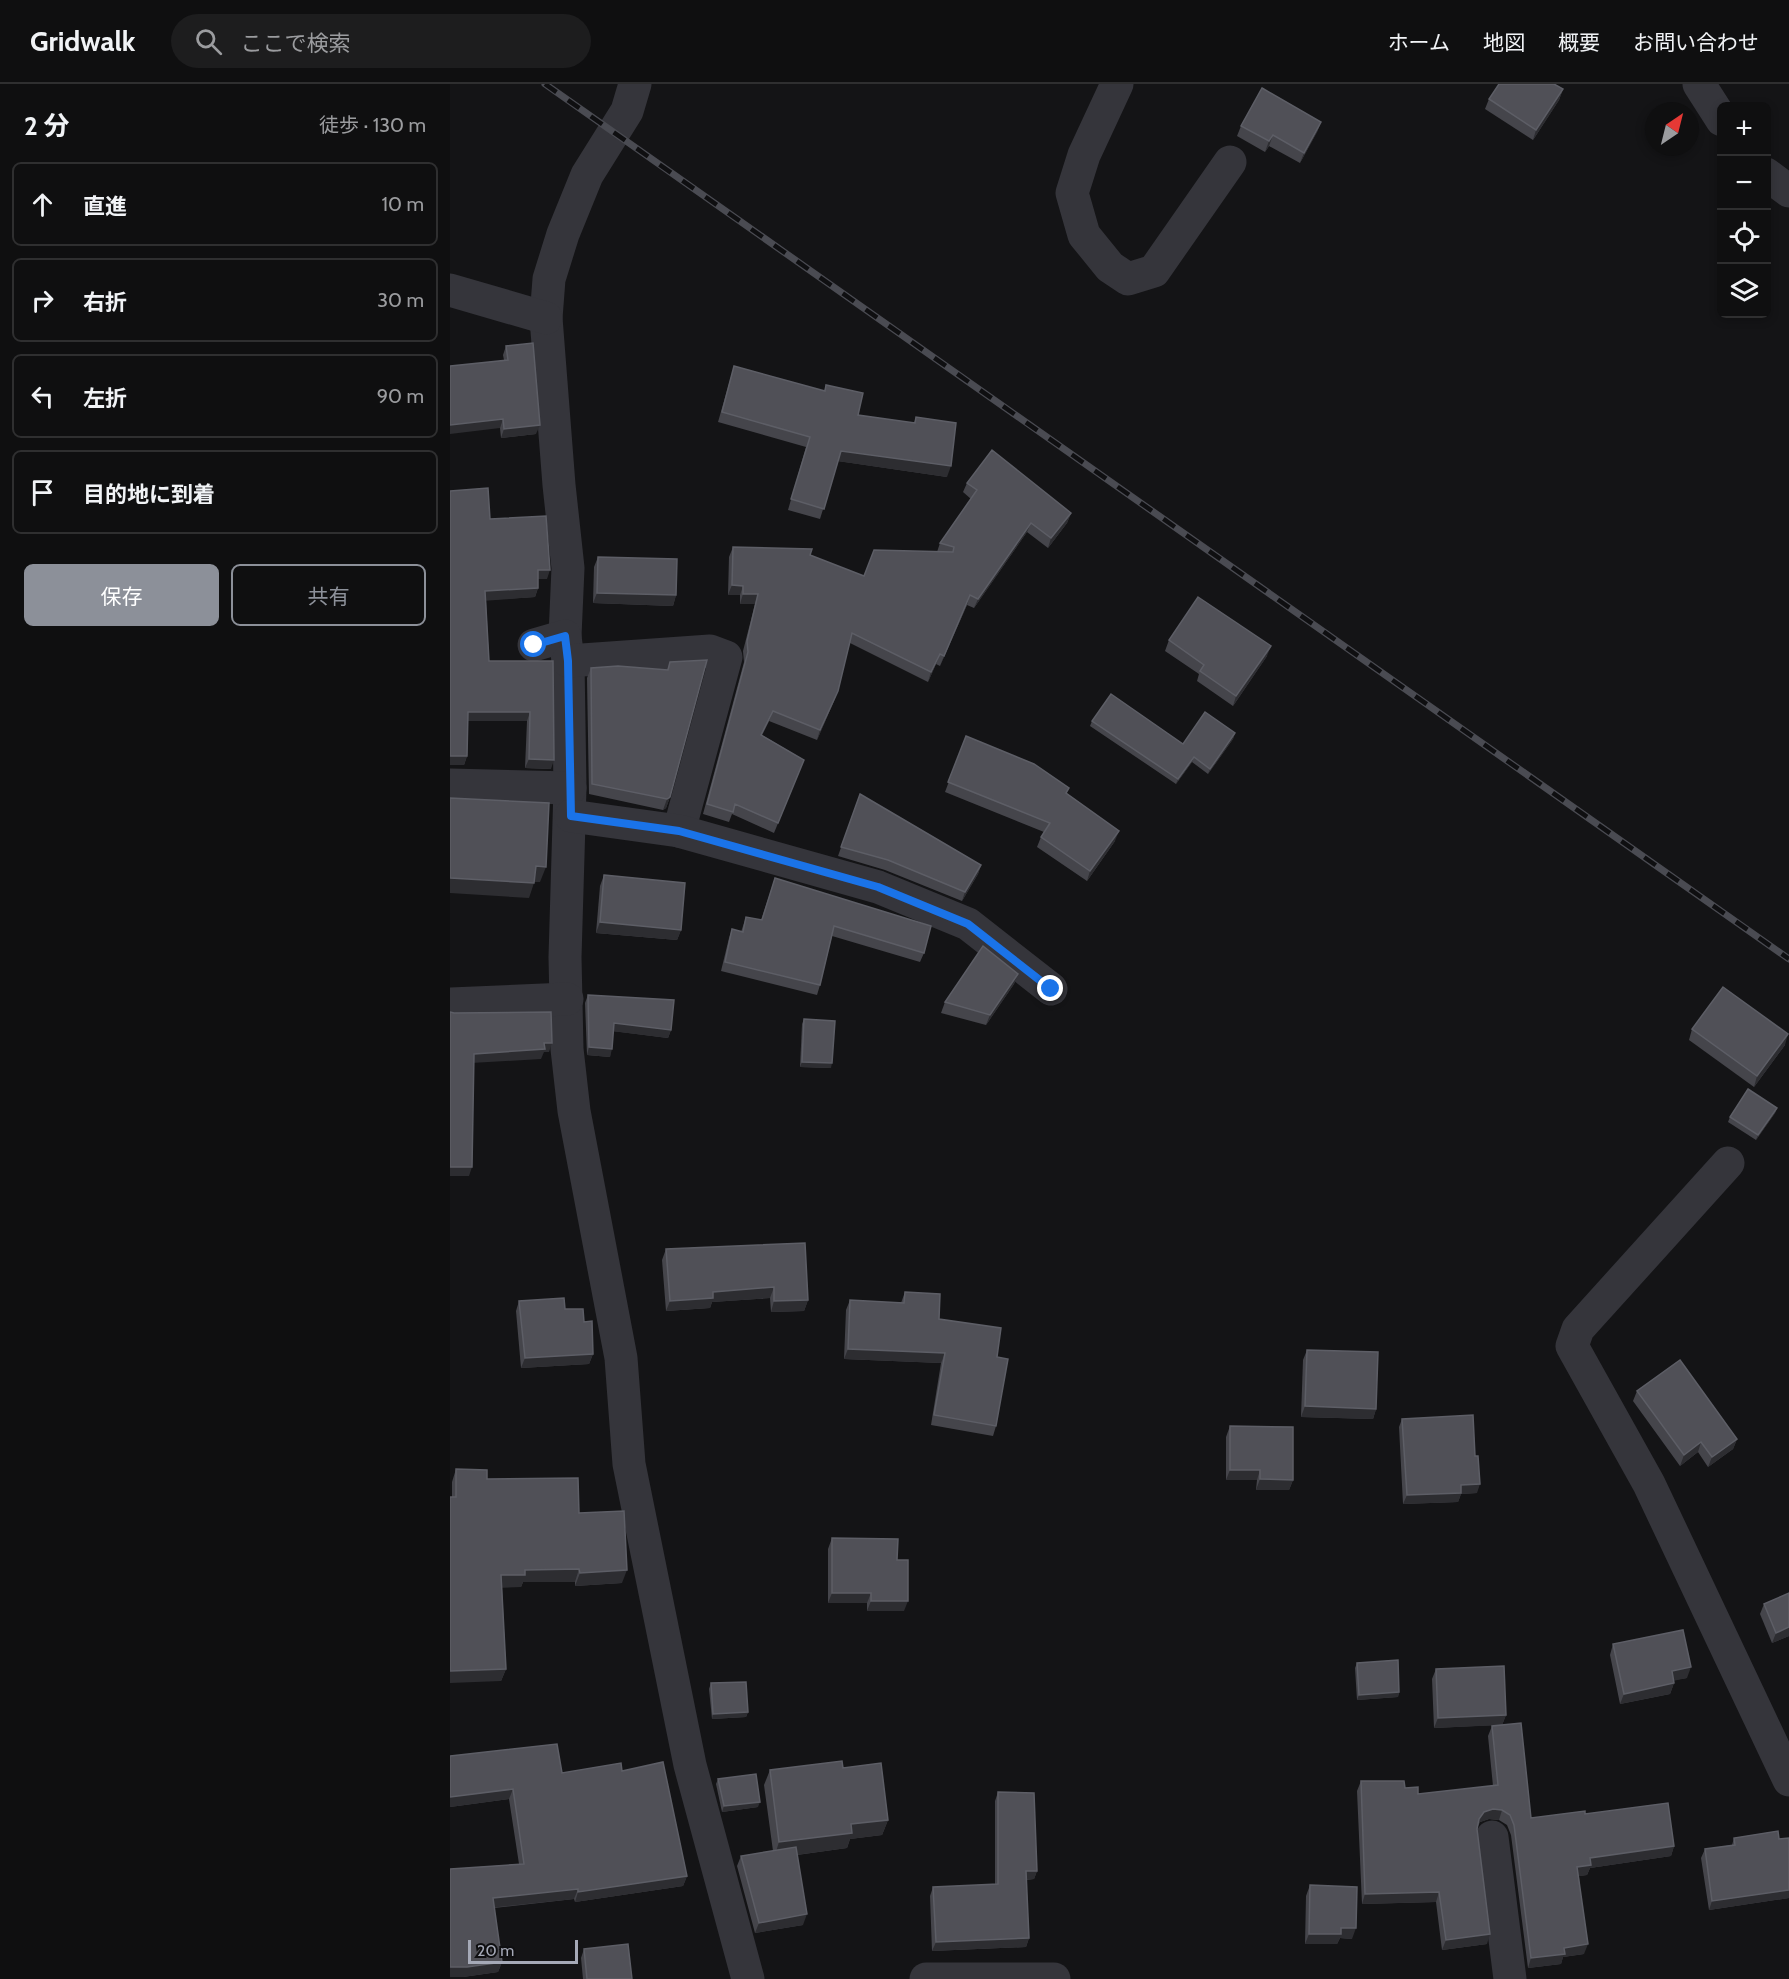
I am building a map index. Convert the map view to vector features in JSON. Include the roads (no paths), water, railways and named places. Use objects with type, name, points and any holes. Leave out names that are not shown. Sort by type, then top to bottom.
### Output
[{"type":"street","points":[[635,84],[627,111],[587,175],[563,234],[549,279],[546,318],[568,568],[567,648],[571,802],[565,957],[567,1049],[574,1111],[621,1358],[629,1464],[690,1765],[748,1979]]},
{"type":"street","points":[[1117,84],[1084,155],[1072,193],[1084,235],[1110,267],[1128,279],[1154,271],[1230,162]]},
{"type":"street","points":[[1700,84],[1717,112]]},
{"type":"street","points":[[1771,177],[1789,191]]},
{"type":"street","points":[[450,290],[546,318]]},
{"type":"street","points":[[534,645],[567,648],[710,651],[726,657],[679,831]]},
{"type":"street","points":[[450,785],[571,802],[878,887],[968,924],[1051,989]]},
{"type":"street","points":[[450,1004],[567,999]]},
{"type":"street","points":[[1728,1163],[1578,1329],[1572,1346],[1649,1484],[1789,1780]]},
{"type":"street","points":[[1492,1837],[1510,1979]]},
{"type":"street","points":[[926,1979],[1054,1979]]},
{"type":"railway","points":[[545,84],[1789,959]]}]
